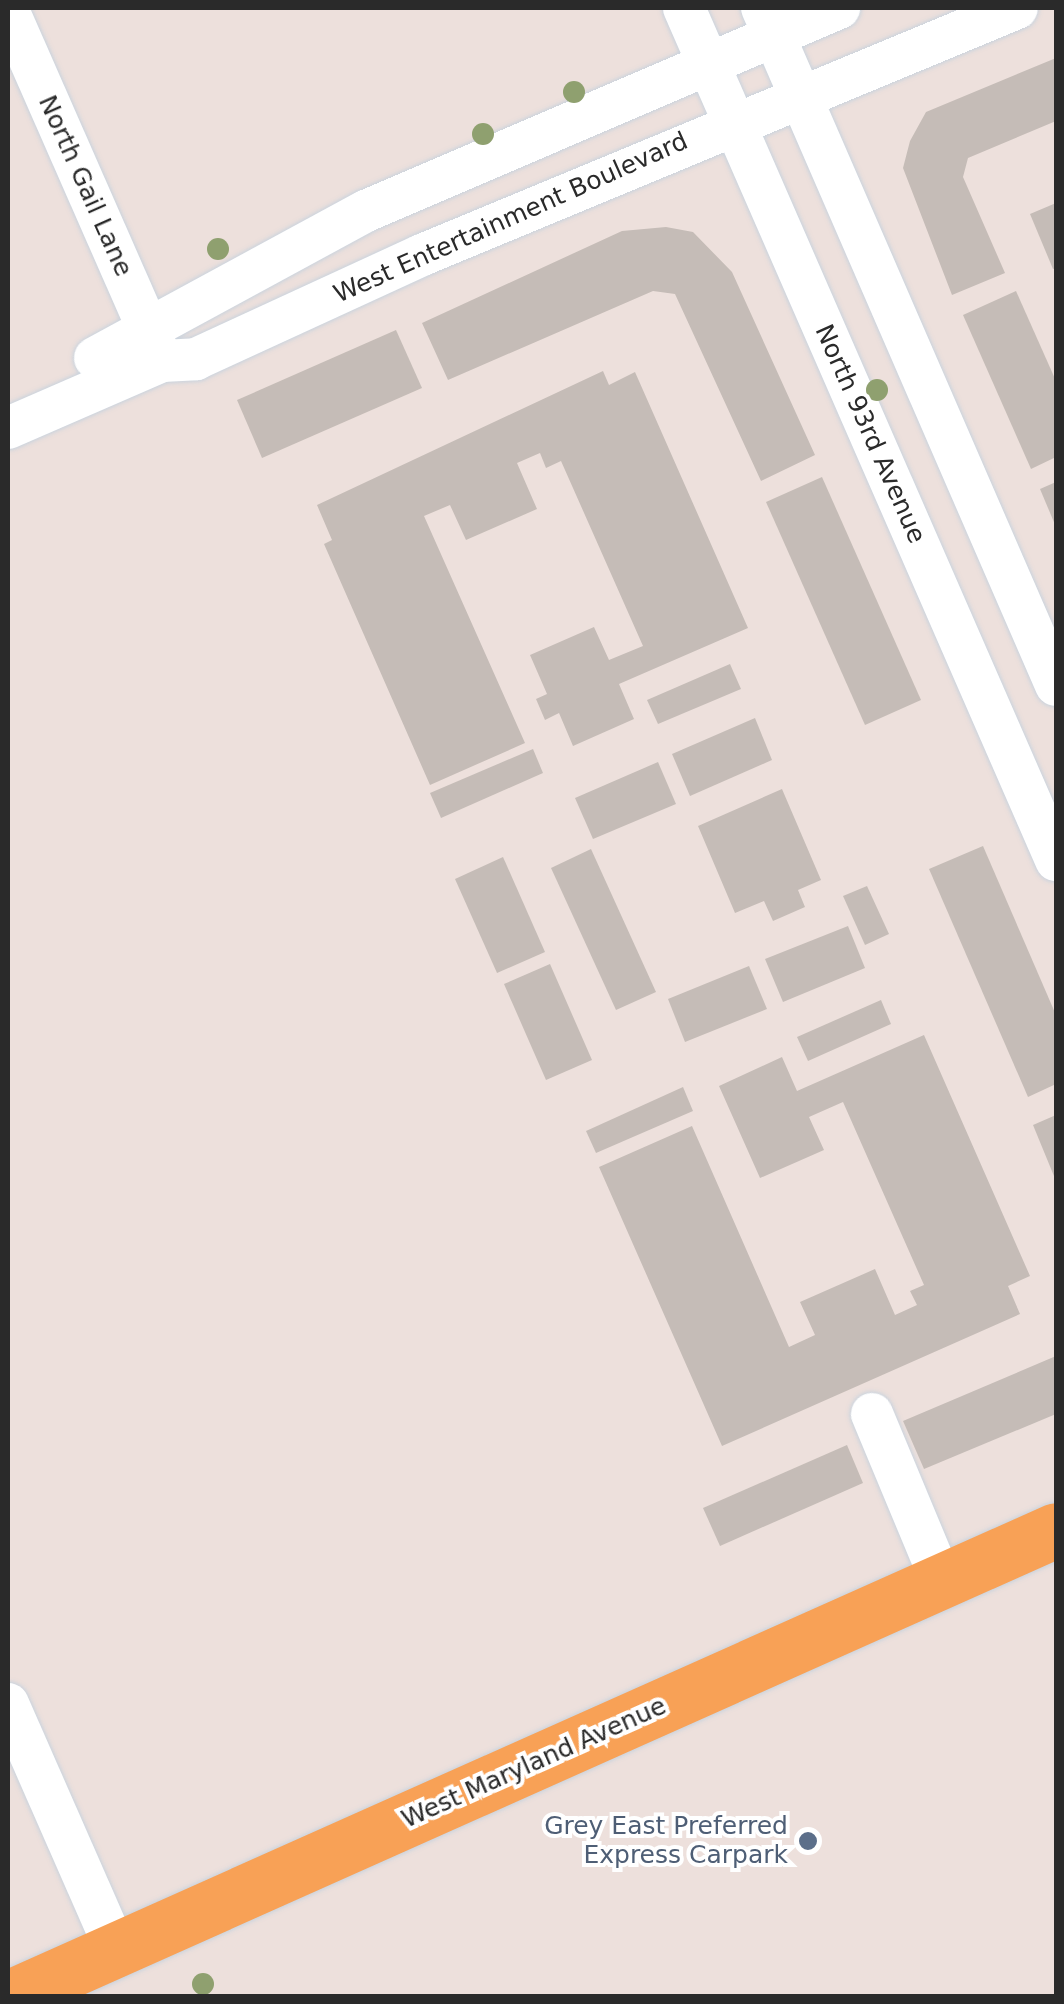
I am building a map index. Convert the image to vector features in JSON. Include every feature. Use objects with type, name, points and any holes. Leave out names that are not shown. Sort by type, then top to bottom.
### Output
[{"type":"main road","name":"West Maryland Avenue","points":[[12,1996],[1056,1530]]},
{"type":"street","name":"North 93rd Avenue","points":[[684,8],[1056,860]]},
{"type":"street","name":"West Entertainment Boulevard","points":[[8,428],[156,347],[175,312],[240,284],[366,211],[709,63],[768,22],[839,8]]},
{"type":"street","name":"West Entertainment Boulevard","points":[[8,395],[156,347],[196,359],[734,122],[1017,8]]},
{"type":"street","name":"North Gail Lane","points":[[8,10],[156,347]]},
{"type":"street","points":[[768,22],[1056,685]]},
{"type":"street","points":[[872,1414],[942,1582]]},
{"type":"street","points":[[8,1704],[116,1950]]},
{"type":"building","points":[[1056,58],[1056,121],[968,158],[963,177],[1005,273],[952,295],[903,168],[910,141],[926,112]]},
{"type":"building","points":[[1056,203],[1056,268],[1053,269],[1030,214]]},
{"type":"building","points":[[666,227],[693,232],[732,272],[815,455],[761,481],[675,294],[653,291],[448,380],[422,323],[622,231]]},
{"type":"building","points":[[1016,291],[1056,381],[1056,457],[1031,469],[963,315]]},
{"type":"building","points":[[396,330],[422,388],[262,458],[237,400]]},
{"type":"building","points":[[603,371],[609,385],[635,372],[748,628],[619,684],[634,719],[573,746],[559,713],[545,720],[536,699],[547,694],[530,655],[594,627],[609,660],[643,646],[561,461],[546,468],[540,453],[517,463],[537,509],[466,540],[450,505],[424,516],[525,743],[430,785],[324,544],[332,540],[317,505]]},
{"type":"building","points":[[822,477],[921,700],[865,725],[766,502]]},
{"type":"building","points":[[1056,482],[1056,527],[1040,489]]},
{"type":"building","points":[[730,664],[741,689],[658,724],[647,700]]},
{"type":"building","points":[[755,718],[772,760],[690,796],[672,754]]},
{"type":"building","points":[[533,749],[543,773],[441,818],[430,793]]},
{"type":"building","points":[[658,762],[676,804],[593,839],[575,798]]},
{"type":"building","points":[[782,789],[821,880],[798,890],[805,907],[773,921],[764,901],[735,913],[698,826]]},
{"type":"building","points":[[983,846],[1056,1015],[1056,1084],[1028,1097],[929,869]]},
{"type":"building","points":[[591,849],[656,992],[616,1010],[551,868]]},
{"type":"building","points":[[503,857],[545,952],[497,973],[455,879]]},
{"type":"building","points":[[867,886],[889,934],[865,945],[843,896]]},
{"type":"building","points":[[848,926],[865,968],[783,1002],[765,959]]},
{"type":"building","points":[[550,964],[592,1060],[546,1080],[504,984]]},
{"type":"building","points":[[749,966],[767,1009],[685,1042],[668,999]]},
{"type":"building","points":[[881,1000],[891,1024],[808,1061],[797,1037]]},
{"type":"building","points":[[924,1035],[1030,1276],[1008,1286],[1020,1314],[722,1446],[599,1167],[692,1126],[789,1347],[815,1335],[800,1302],[875,1269],[895,1315],[917,1305],[910,1291],[924,1285],[843,1102],[809,1117],[824,1150],[760,1178],[719,1086],[782,1057],[797,1091]]},
{"type":"building","points":[[683,1087],[693,1111],[596,1153],[586,1131]]},
{"type":"building","points":[[1056,1115],[1056,1181],[1033,1125]]},
{"type":"building","points":[[1056,1356],[1056,1414],[924,1469],[903,1421]]},
{"type":"building","points":[[847,1445],[863,1483],[720,1546],[703,1508]]},
{"type":"place","name":"Grey East Preferred Express Carpark","points":[[808,1841]]}]
